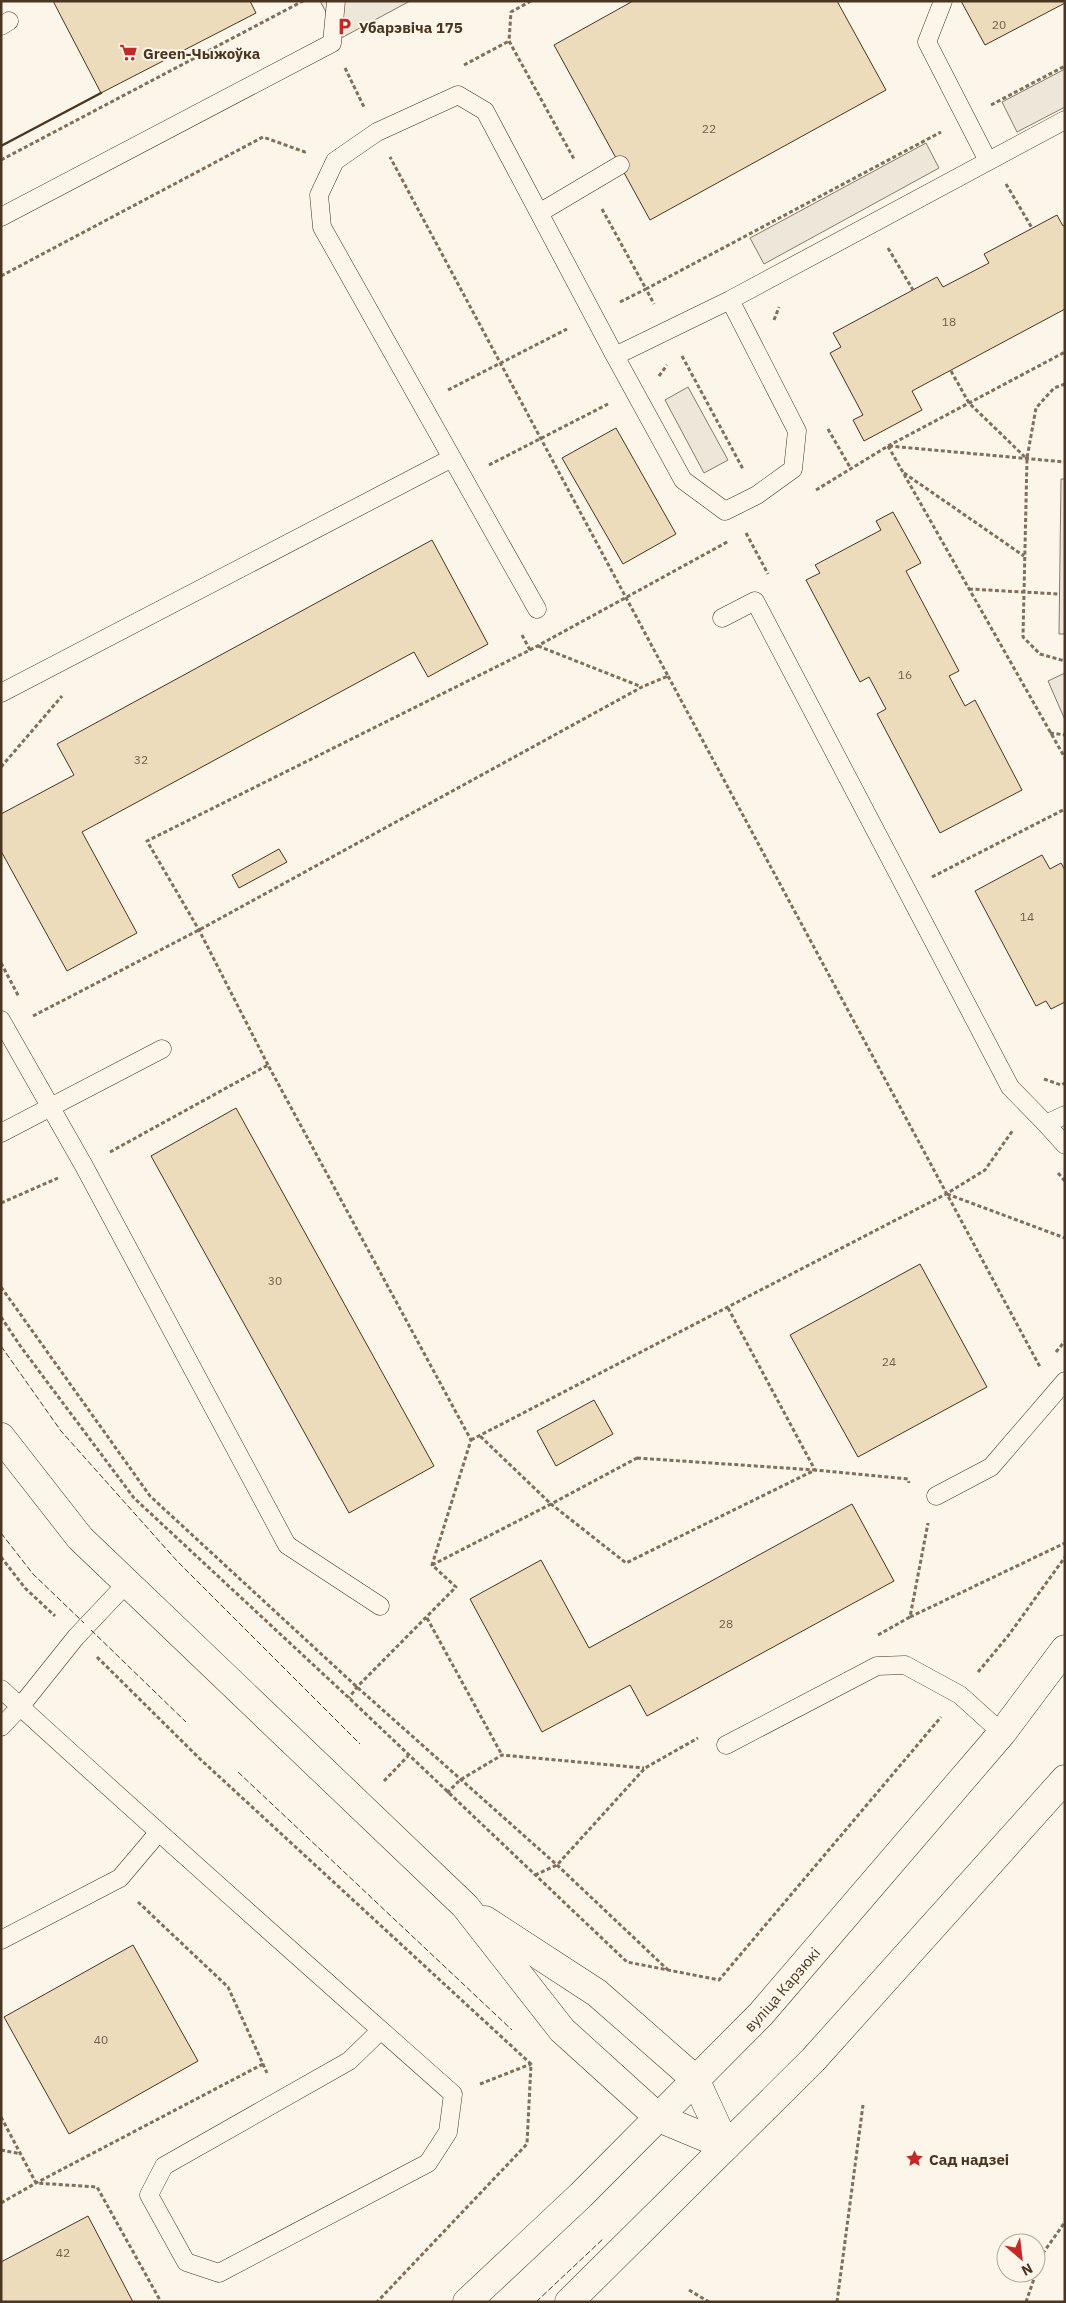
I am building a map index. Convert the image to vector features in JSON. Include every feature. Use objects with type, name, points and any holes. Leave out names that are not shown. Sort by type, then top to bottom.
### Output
[{"type":"street","points":[[1,1438],[80,1538],[465,1906],[562,2030],[659,2118],[726,2146]]},
{"type":"street","name":"вуліца Карзюкі","points":[[467,2302],[659,2118],[787,1985],[1002,1733],[1065,1649]]},
{"type":"street","points":[[569,2302],[813,2060],[1065,1779]]},
{"type":"street","points":[[465,1906],[597,1993],[695,2079],[726,2146]]},
{"type":"lane","points":[[3,211],[332,43],[336,1]]},
{"type":"lane","points":[[943,1],[927,42],[988,162]]},
{"type":"lane","points":[[537,609],[322,227],[318,195],[335,161],[377,132],[458,95],[485,111],[683,480],[725,511],[757,495],[793,469],[797,431],[730,300]]},
{"type":"lane","points":[[615,356],[730,300],[1065,120]]},
{"type":"lane","points":[[539,213],[620,165]]},
{"type":"lane","points":[[1,693],[452,458]]},
{"type":"lane","points":[[722,618],[755,601],[1010,1087],[1065,1145]]},
{"type":"lane","points":[[1,1020],[84,1166],[287,1546],[380,1606]]},
{"type":"lane","points":[[1,1133],[162,1049]]},
{"type":"lane","points":[[1046,1124],[1065,1115]]},
{"type":"lane","points":[[936,1496],[991,1467],[1065,1381]]},
{"type":"lane","points":[[1,1726],[20,1707],[76,1637],[127,1583]]},
{"type":"lane","points":[[726,1745],[877,1666],[905,1664],[960,1695],[1002,1733]]},
{"type":"lane","points":[[1,1690],[158,1834],[381,2030],[453,2094],[448,2132],[428,2163],[219,2273],[186,2262],[149,2195],[164,2166],[349,2062],[381,2030]]},
{"type":"lane","points":[[1,1940],[120,1878],[158,1834]]},
{"type":"path","points":[[1,160],[303,1]]},
{"type":"path","points":[[531,1],[511,12],[509,41],[646,289],[1065,66]]},
{"type":"path","points":[[457,69],[509,41]]},
{"type":"path","points":[[332,43],[377,132],[668,676],[1042,1370]]},
{"type":"path","points":[[1,276],[263,137],[305,152],[313,148]]},
{"type":"path","points":[[997,188],[1014,179]]},
{"type":"path","points":[[1006,184],[1032,228]]},
{"type":"path","points":[[879,253],[896,243]]},
{"type":"path","points":[[888,248],[913,290]]},
{"type":"path","points":[[771,328],[779,308],[787,303]]},
{"type":"path","points":[[810,493],[888,446],[1065,352]]},
{"type":"path","points":[[951,371],[969,403],[1027,458]]},
{"type":"path","points":[[1065,384],[1054,388],[1036,408],[1027,458],[1024,592],[1024,636],[1040,654],[1065,661]]},
{"type":"path","points":[[826,427],[850,469]]},
{"type":"path","points":[[888,446],[1065,462]]},
{"type":"path","points":[[888,446],[1065,758]]},
{"type":"path","points":[[903,472],[1025,557]]},
{"type":"path","points":[[432,1565],[471,1440],[268,1065],[199,930],[147,842],[530,650],[754,527]]},
{"type":"path","points":[[969,588],[1059,594]]},
{"type":"path","points":[[520,632],[530,650]]},
{"type":"path","points":[[537,646],[642,687]]},
{"type":"path","points":[[27,1010],[31,1018],[199,930],[642,687],[668,676]]},
{"type":"path","points":[[1,766],[64,695]]},
{"type":"path","points":[[1050,733],[1065,735]]},
{"type":"path","points":[[929,879],[1065,809]]},
{"type":"path","points":[[1,963],[22,1002]]},
{"type":"path","points":[[1,1203],[84,1166],[268,1065]]},
{"type":"path","points":[[471,1440],[946,1194],[985,1170],[1048,1080]]},
{"type":"path","points":[[946,1194],[1065,1238]]},
{"type":"path","points":[[1,1287],[150,1496],[357,1687],[557,1865],[668,1970]]},
{"type":"path","points":[[728,1308],[814,1470]]},
{"type":"path","points":[[1,1317],[21,1347],[134,1498],[349,1698],[627,1962],[719,1980],[816,1867]]},
{"type":"path","points":[[480,1436],[551,1504],[626,1563],[814,1470]]},
{"type":"path","points":[[432,1565],[637,1458],[814,1470],[908,1479],[912,1488]]},
{"type":"path","points":[[910,1617],[928,1524],[924,1515]]},
{"type":"path","points":[[876,1636],[910,1617],[1065,1543]]},
{"type":"path","points":[[1,1557],[26,1588],[199,1758],[531,2064]]},
{"type":"path","points":[[349,1698],[357,1687],[456,1587],[432,1565]]},
{"type":"path","points":[[427,1618],[502,1755]]},
{"type":"path","points":[[535,1875],[557,1865],[644,1768],[704,1734]]},
{"type":"path","points":[[447,1793],[460,1780],[502,1755],[644,1768]]},
{"type":"path","points":[[132,1896],[228,1987],[280,2101]]},
{"type":"path","points":[[1,2203],[263,2064]]},
{"type":"path","points":[[453,2094],[531,2064]]},
{"type":"path","points":[[377,2302],[527,2144],[531,2064]]},
{"type":"path","points":[[837,2302],[863,2105]]},
{"type":"path","points":[[1,2117],[36,2183]]},
{"type":"path","points":[[1,2150],[21,2154]]},
{"type":"path","points":[[36,2183],[97,2187],[162,2302]]},
{"type":"path","points":[[1046,2249],[1065,2222]]},
{"type":"path","points":[[1026,2302],[1032,2283]]},
{"type":"path","points":[[690,2290],[709,2302]]},
{"type":"shaded area","name":"Убарэвіча 175","points":[[320,1],[410,1],[332,43],[326,12]]},
{"type":"shaded area","points":[[1065,69],[1065,107],[1017,132],[1002,102]]},
{"type":"shaded area","points":[[926,143],[939,168],[764,264],[750,238]]},
{"type":"shaded area","points":[[688,387],[728,460],[704,473],[665,400]]},
{"type":"shaded area","points":[[1061,479],[1065,479],[1065,634],[1059,634]]},
{"type":"shaded area","points":[[1065,673],[1065,720],[1048,681]]},
{"type":"building","name":"Green-Чыжоўка","points":[[53,1],[250,1],[256,13],[101,93]]},
{"type":"building","points":[[633,1],[837,1],[886,90],[650,220],[554,45]]},
{"type":"building","points":[[961,1],[1065,1],[1065,3],[985,45]]},
{"type":"building","points":[[1057,215],[1063,226],[1065,225],[1065,309],[912,391],[922,410],[864,441],[853,420],[863,415],[830,353],[841,347],[833,333],[937,277],[943,287],[989,263],[984,254]]},
{"type":"building","points":[[616,428],[676,534],[623,564],[562,458]]},
{"type":"building","points":[[893,512],[921,563],[906,571],[959,671],[949,676],[965,706],[975,700],[1022,790],[940,833],[877,714],[886,709],[869,677],[860,682],[806,580],[820,573],[815,565],[881,530],[876,521]]},
{"type":"building","points":[[432,540],[488,644],[428,677],[414,652],[82,832],[137,933],[67,971],[1,851],[1,814],[74,775],[57,744]]},
{"type":"building","points":[[279,849],[287,862],[239,888],[232,875]]},
{"type":"building","points":[[1042,855],[1050,869],[1061,863],[1065,870],[1065,1002],[1051,1009],[1046,1001],[1036,1006],[975,891]]},
{"type":"building","points":[[236,1108],[434,1466],[349,1513],[151,1156]]},
{"type":"building","points":[[920,1264],[987,1387],[858,1457],[790,1335]]},
{"type":"building","points":[[594,1400],[613,1434],[556,1466],[537,1431]]},
{"type":"building","points":[[852,1504],[894,1581],[647,1716],[630,1685],[542,1732],[470,1599],[541,1560],[589,1648]]},
{"type":"building","points":[[133,1945],[198,2061],[69,2134],[4,2017]]},
{"type":"building","points":[[88,2216],[133,2302],[1,2302],[1,2262]]},
{"type":"fence","points":[[1,1346],[61,1431],[177,1561],[360,1744]]},
{"type":"fence","points":[[1,1533],[33,1574],[84,1623]]},
{"type":"fence","points":[[91,1630],[186,1722]]},
{"type":"fence","points":[[238,1772],[512,2030]]},
{"type":"fence","points":[[536,2302],[604,2238]]},
{"type":"wall","points":[[1,146],[101,93]]},
{"type":"place","name":"Убарэвіча 175","points":[[345,27]]},
{"type":"place","name":"Green-Чыжоўка","points":[[129,53]]},
{"type":"place","name":"Сад надзеі","points":[[915,2159]]}]
